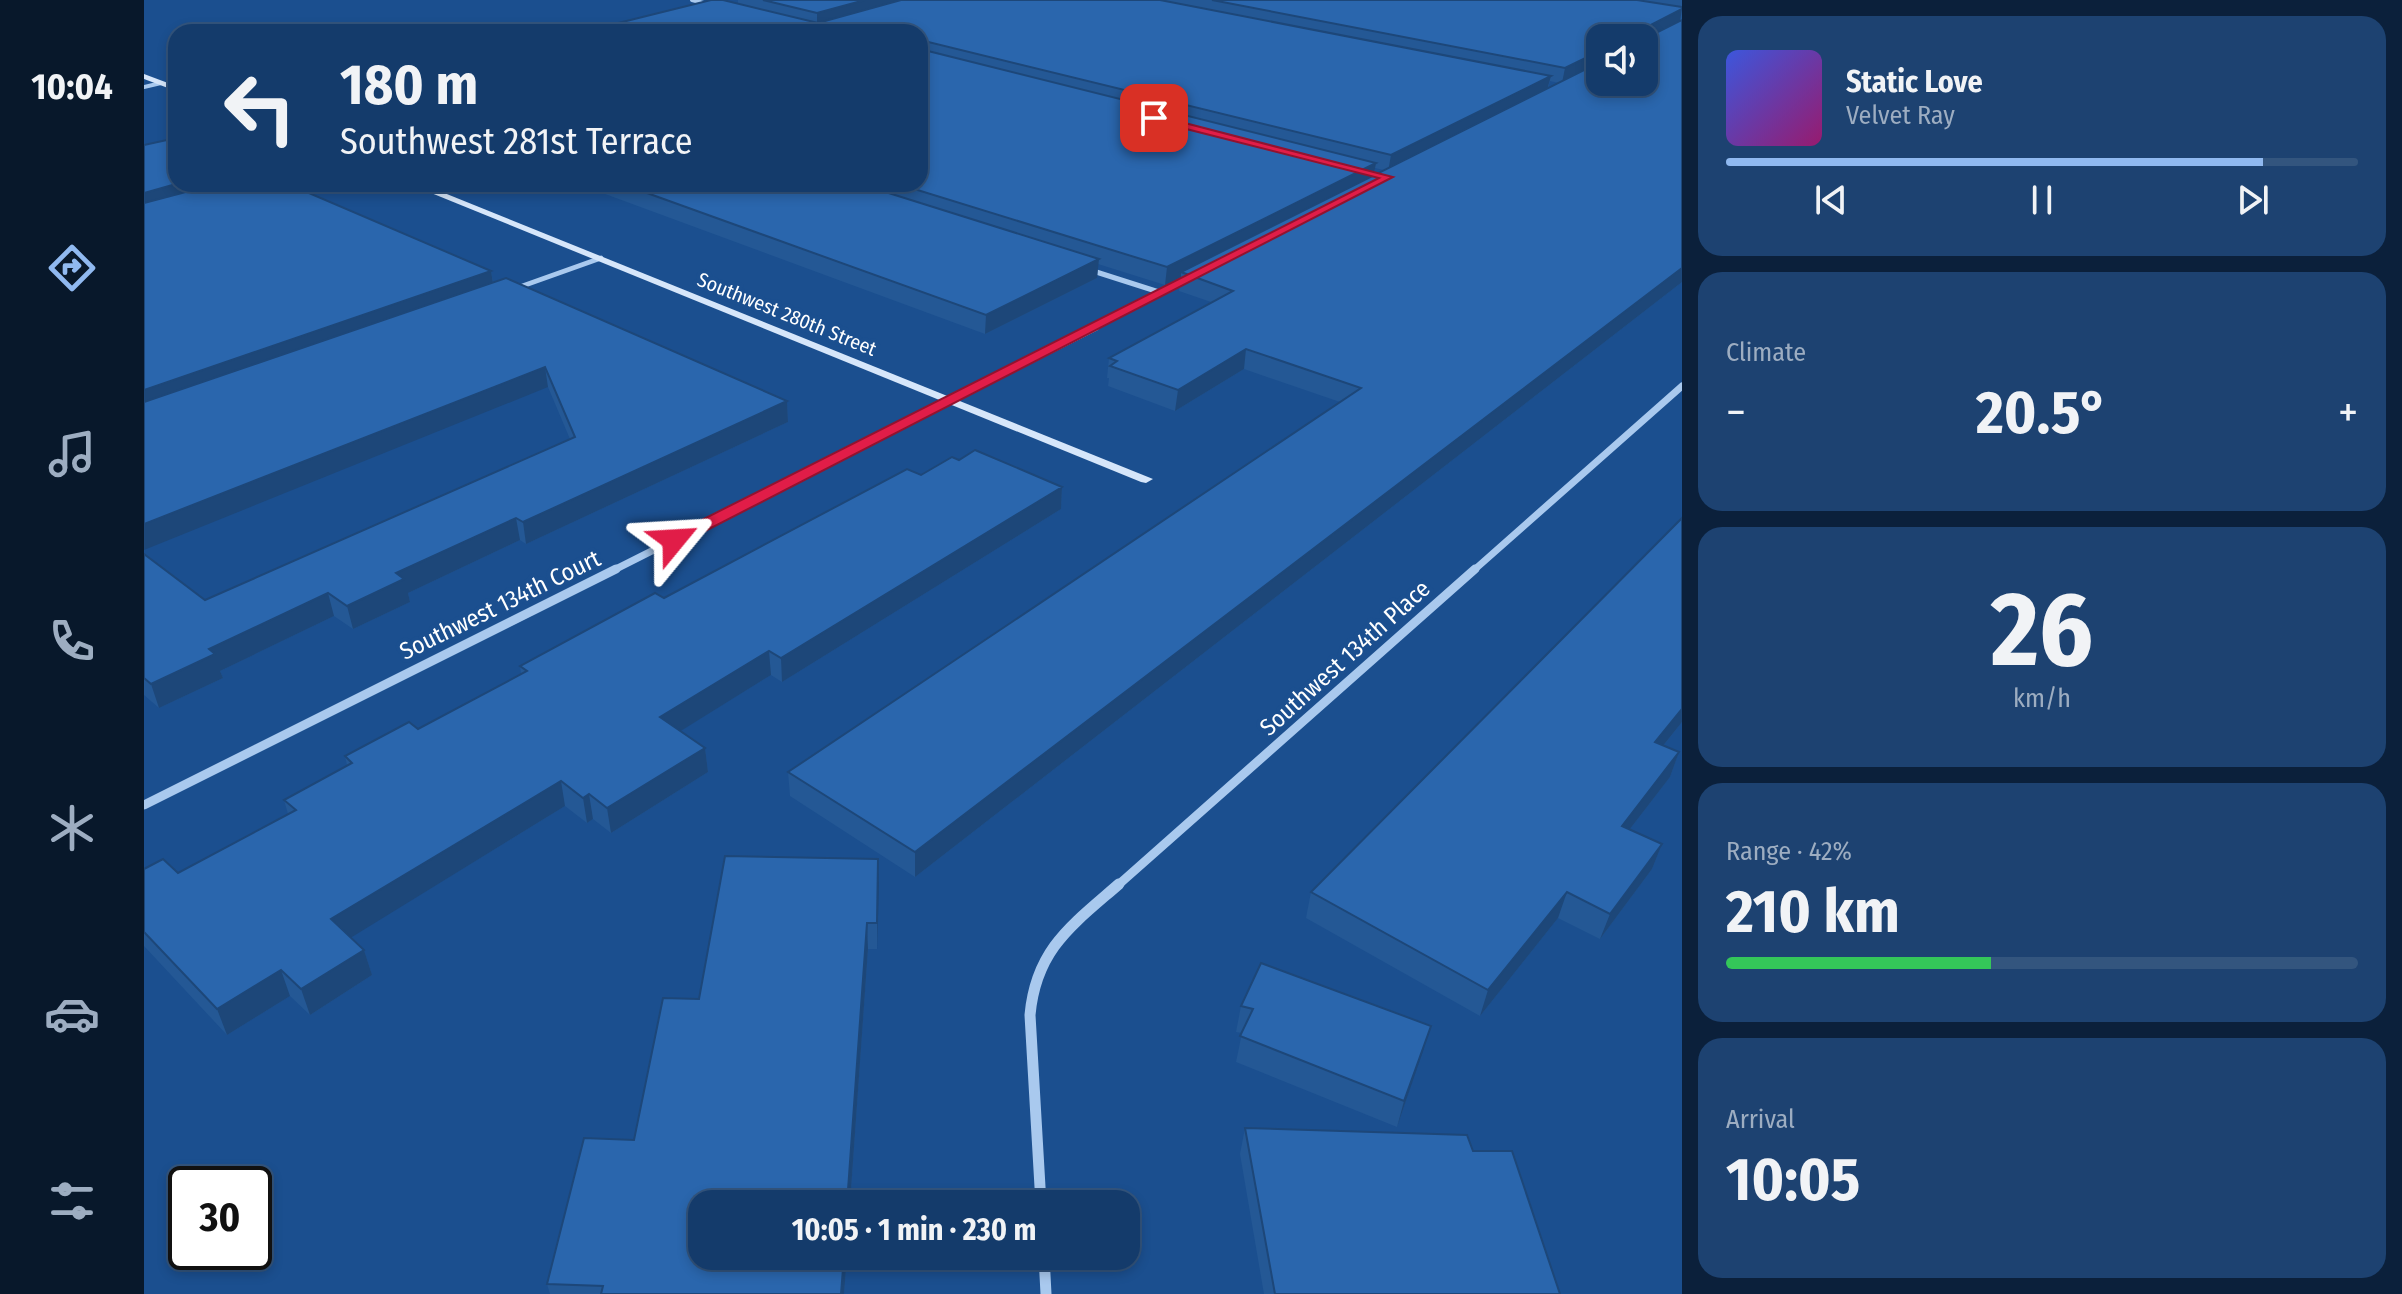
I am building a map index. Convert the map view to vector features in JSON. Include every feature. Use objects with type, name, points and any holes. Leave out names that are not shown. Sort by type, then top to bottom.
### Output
[{"type":"street","points":[[692,0],[720,7]]},
{"type":"street","points":[[144,76],[168,86]]},
{"type":"street","points":[[144,87],[161,83]]},
{"type":"street","name":"Southwest 280th Street","points":[[434,192],[1146,479]]},
{"type":"street","points":[[498,295],[601,258]]},
{"type":"street","points":[[1089,269],[1162,293]]},
{"type":"street","name":"Southwest 134th Court","points":[[144,805],[953,401],[1204,271]]},
{"type":"street","name":"Southwest 134th Place","points":[[1040,1190],[1030,1015],[1033,984],[1040,966],[1070,927],[1682,386]]},
{"type":"street","points":[[1045,1270],[1046,1294]]},
{"type":"building","points":[[711,0],[723,0],[818,23],[901,0],[1160,0],[1551,76],[1391,155],[928,42],[928,24],[614,24]]},
{"type":"building","points":[[763,0],[865,0],[817,13]]},
{"type":"building","points":[[1212,0],[1637,0],[1682,7],[1653,24],[1586,24],[1586,58],[1565,68]]},
{"type":"building","points":[[1682,20],[1682,268],[915,852],[788,772],[1361,388],[1246,349],[1178,390],[1110,366],[1117,361],[1109,358],[1233,291],[1181,272],[1586,69],[1586,96],[1658,96],[1658,32]]},
{"type":"building","points":[[928,51],[1376,163],[1167,267],[924,192],[928,192]]},
{"type":"building","points":[[168,140],[168,186],[144,193],[144,145]]},
{"type":"building","points":[[186,192],[307,192],[491,271],[144,390],[144,203]]},
{"type":"building","points":[[644,192],[885,192],[1099,259],[986,315]]},
{"type":"building","points":[[506,278],[787,401],[523,522],[516,518],[396,573],[404,579],[347,606],[328,593],[209,649],[215,654],[151,684],[144,678],[144,554],[205,600],[575,437],[545,367],[144,524],[144,402]]},
{"type":"building","points":[[975,450],[1062,487],[781,658],[769,651],[660,717],[705,748],[607,808],[589,794],[583,798],[561,781],[331,919],[364,950],[301,989],[281,970],[217,1009],[144,932],[144,869],[163,859],[178,873],[296,810],[284,800],[352,763],[345,756],[409,722],[418,729],[527,671],[520,666],[655,593],[664,598],[907,469],[921,475],[952,457],[959,460]]},
{"type":"building","points":[[1682,518],[1682,709],[1655,742],[1679,752],[1622,826],[1662,844],[1610,914],[1567,892],[1488,990],[1311,892]]},
{"type":"building","points":[[725,856],[878,859],[877,923],[867,923],[848,1190],[688,1190],[688,1270],[843,1270],[841,1294],[601,1294],[603,1286],[547,1284],[584,1138],[634,1140],[663,998],[699,999]]},
{"type":"building","points":[[1261,963],[1431,1026],[1404,1101],[1240,1036],[1253,1009],[1241,1006]]},
{"type":"building","points":[[1245,1128],[1467,1135],[1473,1151],[1512,1151],[1560,1294],[1275,1294]]},
{"type":"route","points":[[674,540],[953,401],[1388,177],[1154,118]]}]
